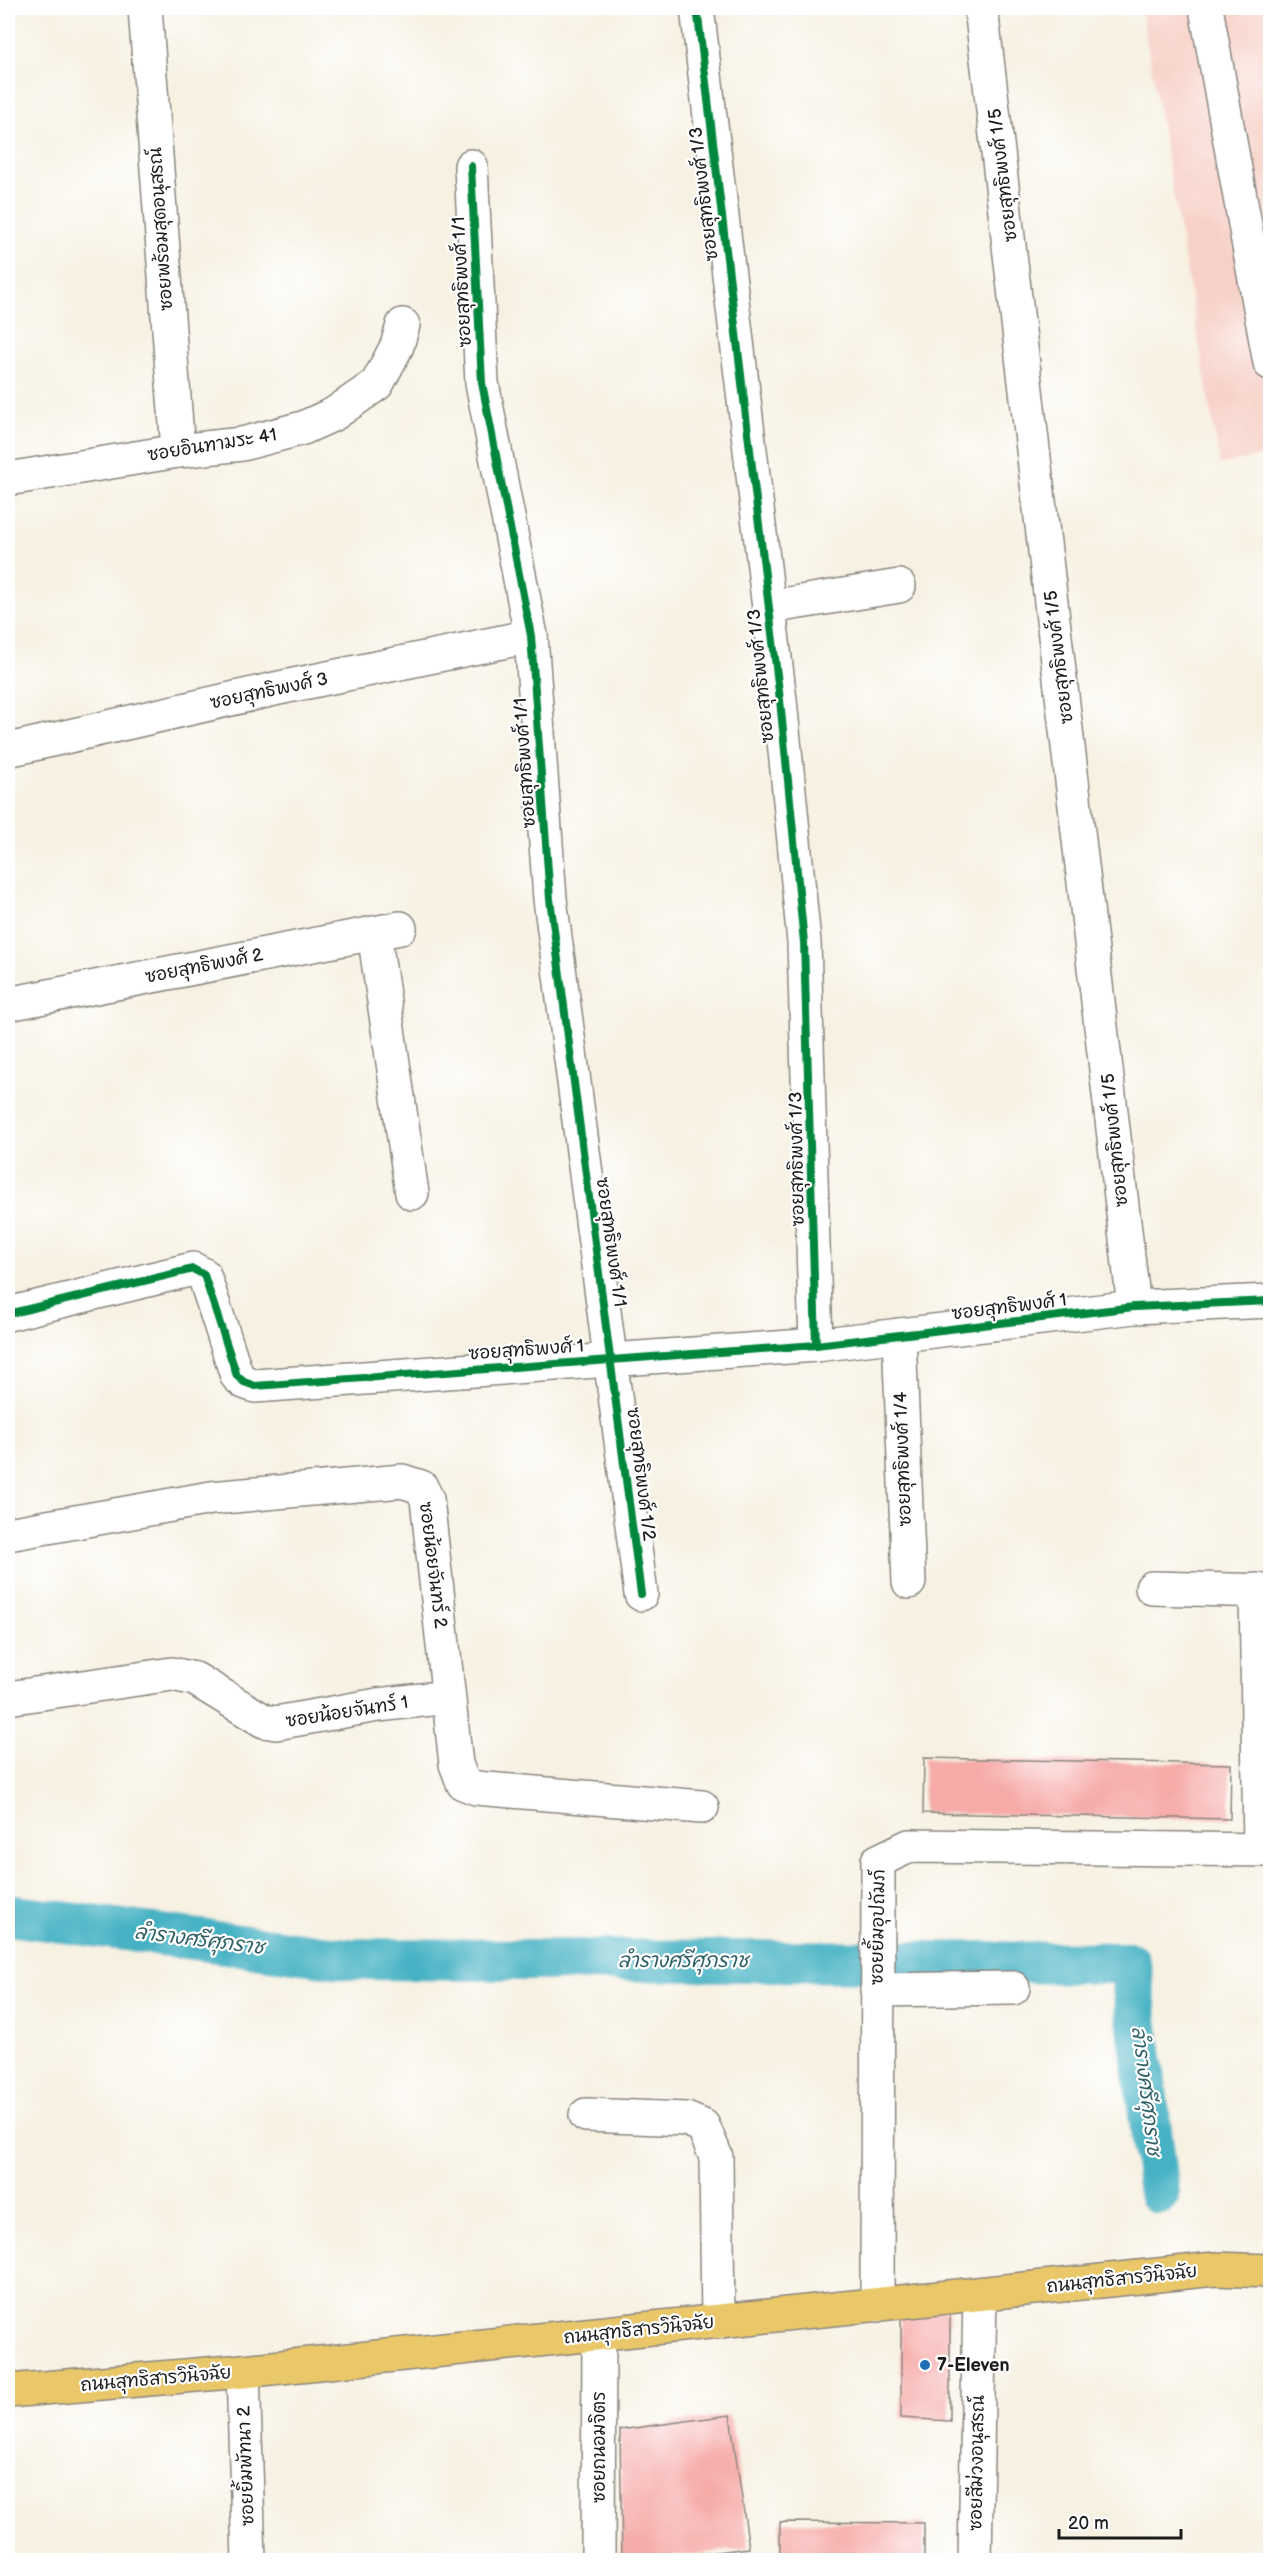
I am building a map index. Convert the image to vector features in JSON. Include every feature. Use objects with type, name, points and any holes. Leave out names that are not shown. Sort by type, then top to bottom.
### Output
[{"type":"main road","name":"ถนนสุทธิสารวินิจฉัย","points":[[8,2391],[243,2371],[1215,2270],[1270,2271]]},
{"type":"street","name":"ซอยพร้อมสุดอนุสรณ์","points":[[145,8],[178,451]]},
{"type":"street","name":"ซอยสุทธิพงศ์ 1/3","points":[[697,8],[769,607],[804,942],[816,1345]]},
{"type":"street","name":"ซอยสุทธิพงศ์ 1/5","points":[[981,8],[1134,1308]]},
{"type":"street","points":[[1206,8],[1270,363]]},
{"type":"street","name":"ซอยสุทธิพงศ์ 1/1","points":[[471,166],[482,383],[531,636],[550,899],[612,1358]]},
{"type":"street","name":"ซอยอินทามระ 41","points":[[8,479],[271,438],[334,414],[377,384],[397,346],[403,326]]},
{"type":"street","points":[[769,607],[899,586]]},
{"type":"street","name":"ซอยสุทธิพงศ์ 3","points":[[8,750],[279,688],[531,636]]},
{"type":"street","name":"ซอยสุทธิพงศ์ 2","points":[[8,1004],[387,931],[412,1193]]},
{"type":"street","name":"ซอยสุทธิพงศ์ 1","points":[[8,1314],[193,1269],[204,1275],[237,1376],[244,1382],[255,1386],[612,1358],[816,1345],[1134,1308],[1270,1300]]},
{"type":"street","name":"ซอยสุทธิพงศ์ 1/4","points":[[899,1335],[909,1582]]},
{"type":"street","name":"ซอยสุทธิพงศ์ 1/2","points":[[612,1358],[641,1594]]},
{"type":"street","name":"ซอยน้อยจันทร์ 2","points":[[8,1534],[211,1498],[402,1481],[421,1487],[427,1500],[456,1764],[463,1783],[476,1788],[702,1807]]},
{"type":"street","name":"ซอยยิ้มอุปถัมภ์","points":[[877,2305],[879,1861],[909,1846],[1265,1850],[1263,1591],[1152,1588]]},
{"type":"street","name":"ซอยน้อยจันทร์ 1","points":[[8,1698],[172,1674],[195,1679],[253,1715],[276,1723],[378,1705],[448,1698]]},
{"type":"street","points":[[877,1984],[1012,1989]]},
{"type":"street","points":[[586,2115],[686,2119],[703,2126],[716,2157],[718,2322]]},
{"type":"street","name":"ซอยสีม่วงอนุสรณ์","points":[[975,2560],[980,2294]]},
{"type":"street","name":"ซอยถนอมจิตร","points":[[598,2560],[599,2334]]},
{"type":"street","name":"ซอยยิ้มพัทนา 2","points":[[243,2371],[249,2560]]},
{"type":"shaded area","points":[[1141,8],[1270,8],[1270,455],[1220,464]]},
{"type":"building","points":[[924,1758],[1231,1764],[1230,1819],[923,1813]]},
{"type":"building","name":"7-Eleven","points":[[950,2310],[950,2421],[901,2418],[901,2313]]},
{"type":"building","points":[[730,2415],[749,2548],[649,2560],[622,2560],[620,2430]]},
{"type":"building","points":[[780,2522],[924,2523],[924,2560],[780,2560]]},
{"type":"waterway","name":"ลำรางศรีศุภราช","points":[[8,1915],[347,1959],[1130,1963],[1159,2193]]},
{"type":"cycle path","points":[[697,8],[780,700],[804,942],[816,1345]]},
{"type":"cycle path","points":[[471,166],[482,383],[531,636],[550,899],[641,1594]]},
{"type":"cycle path","points":[[8,1314],[193,1269],[204,1275],[237,1376],[244,1382],[255,1386],[816,1345],[1134,1307],[1270,1301]]},
{"type":"place","name":"7-Eleven","points":[[925,2365]]}]
